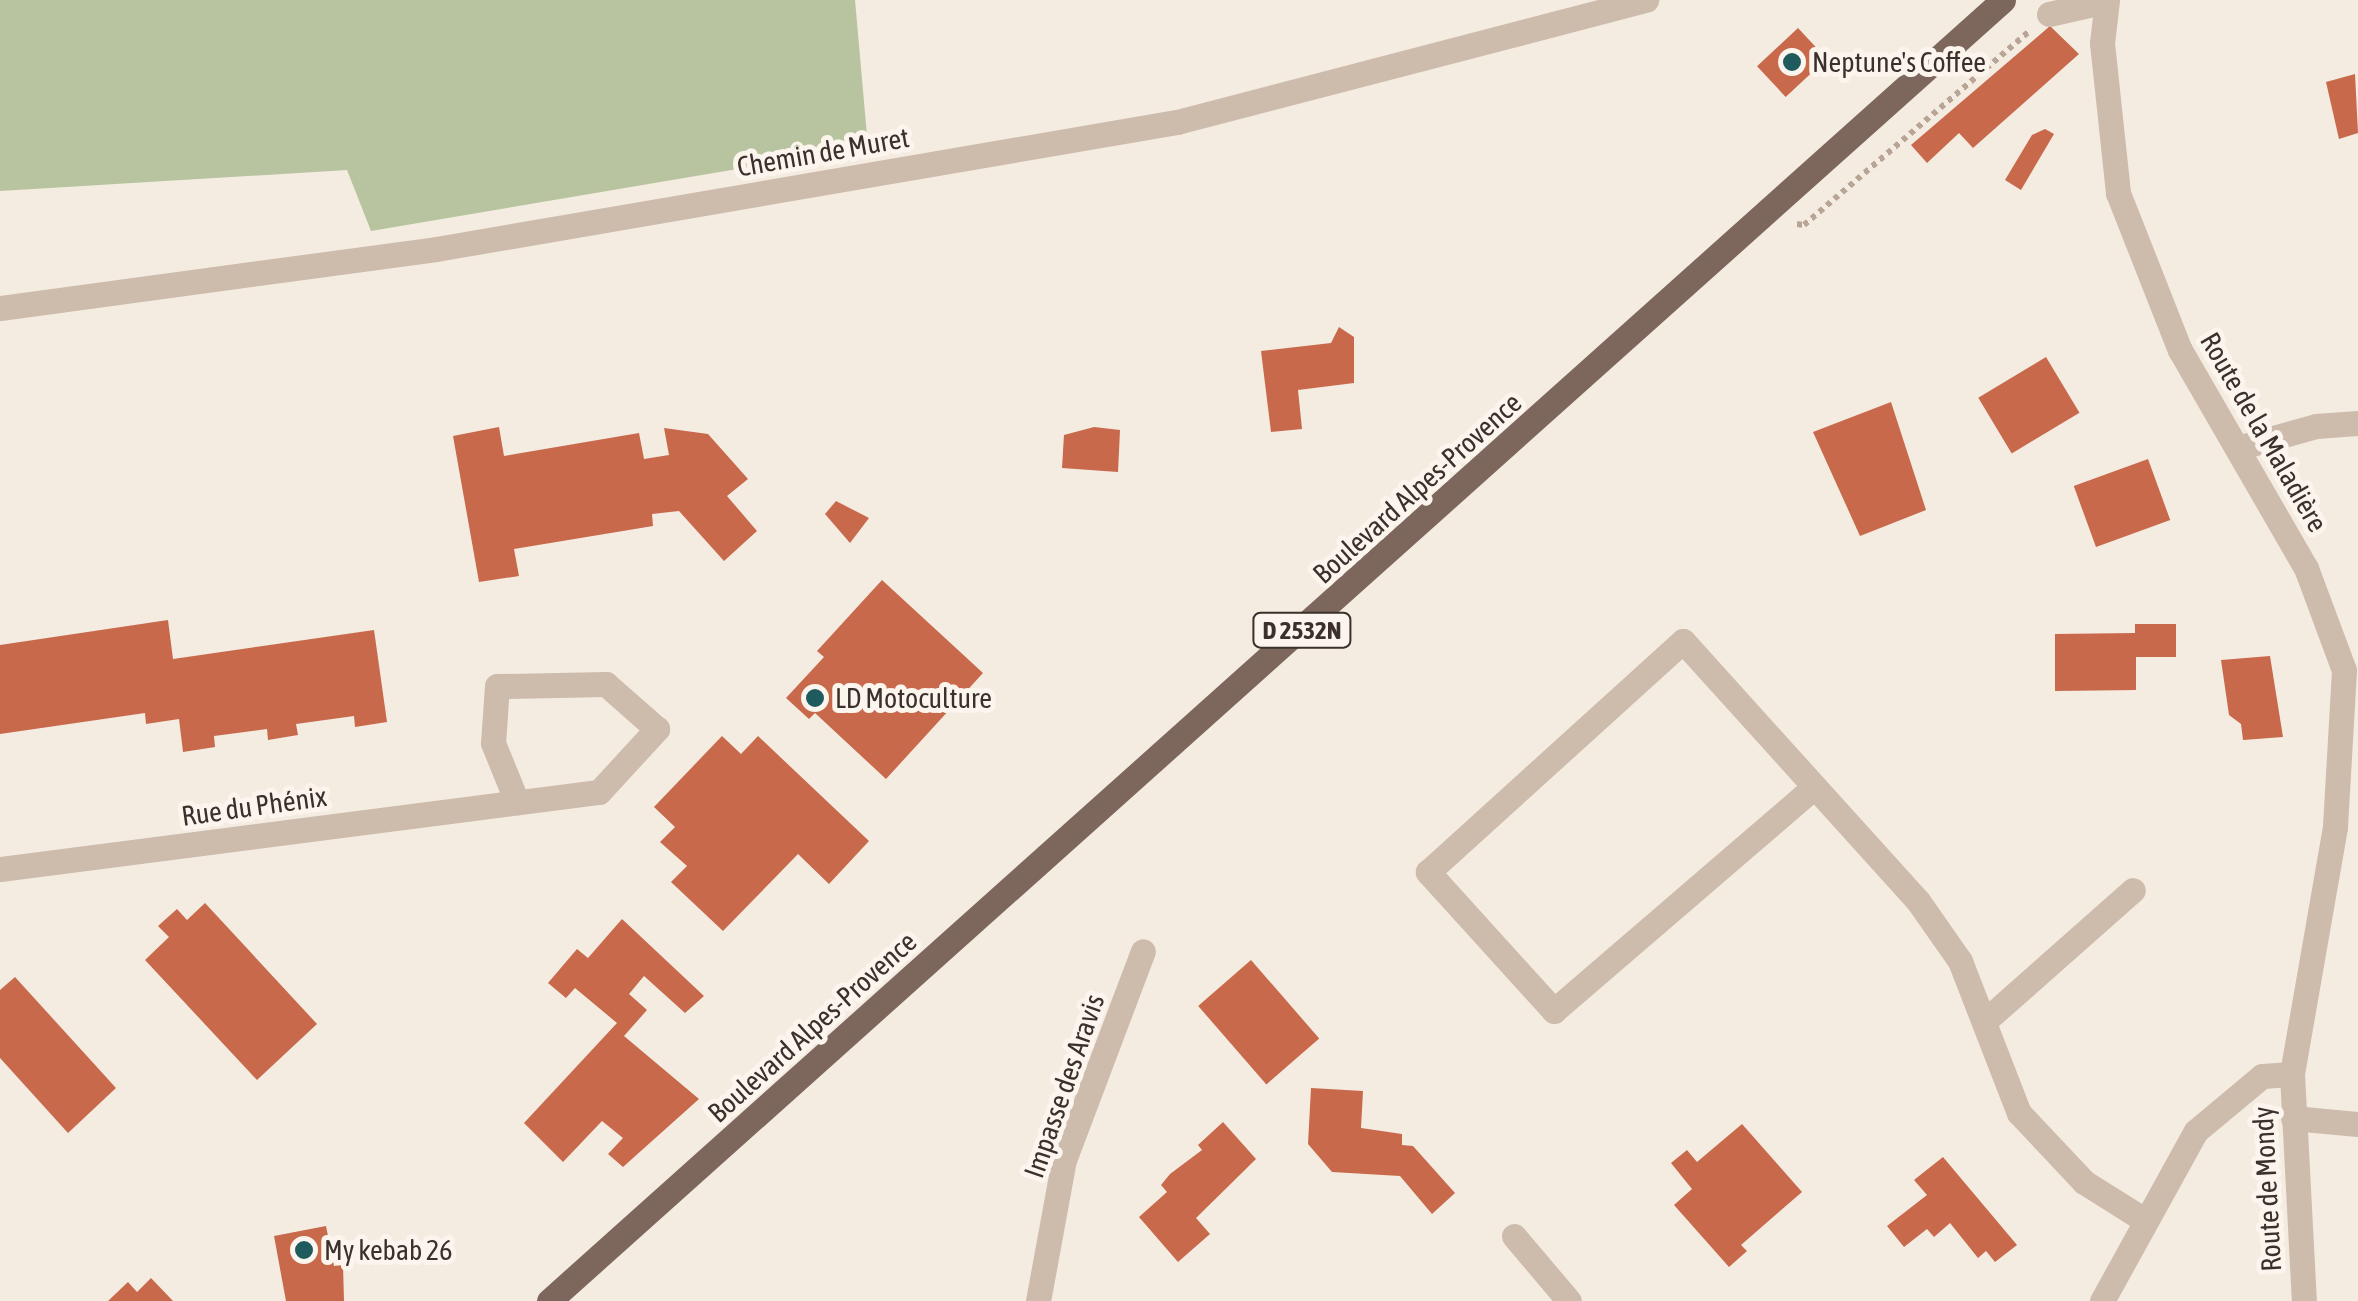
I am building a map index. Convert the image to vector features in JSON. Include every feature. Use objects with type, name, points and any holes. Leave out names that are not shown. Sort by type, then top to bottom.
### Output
[{"type":"main road","name":"Boulevard Alpes-Provence","points":[[549,1301],[1767,217],[2002,0]]},
{"type":"main road","name":"Boulevard Alpes-Provence","points":[[562,1301],[600,1258]]},
{"type":"street","name":"Chemin de Muret","points":[[0,308],[436,248],[1177,122],[1646,0]]},
{"type":"street","points":[[2049,14],[2107,1]]},
{"type":"street","name":"Route de la Maladière","points":[[2107,1],[2102,43],[2118,193],[2180,350],[2240,447],[2306,568],[2344,670],[2335,827],[2292,1074]]},
{"type":"street","points":[[2240,447],[2316,426],[2358,423]]},
{"type":"street","points":[[1814,787],[1554,1012],[1428,872],[1683,641],[1918,901],[1960,961],[1986,1020],[2019,1114],[2084,1182],[2146,1221]]},
{"type":"street","name":"Rue du Phénix","points":[[0,868],[599,792],[657,728],[606,684],[497,686],[493,743],[518,802]]},
{"type":"street","points":[[1986,1020],[2133,890]]},
{"type":"street","name":"Impasse des Aravis","points":[[1038,1301],[1064,1160],[1142,951]]},
{"type":"street","points":[[2102,1301],[2196,1130],[2262,1076],[2292,1074]]},
{"type":"street","name":"Route de Mondy","points":[[2292,1074],[2304,1301]]},
{"type":"street","points":[[2294,1118],[2358,1124]]},
{"type":"street","points":[[1514,1236],[1569,1301]]},
{"type":"path","points":[[1767,217],[1804,225],[2049,14]]},
{"type":"green space","points":[[0,0],[855,0],[868,147],[371,231],[347,170],[0,191]]},
{"type":"building","points":[[2050,26],[2079,54],[1973,148],[1959,133],[1927,163],[1911,145]]},
{"type":"building","name":"Neptune's Coffee","points":[[1798,28],[1827,59],[1786,97],[1757,66]]},
{"type":"building","points":[[2355,74],[2358,133],[2339,139],[2326,82]]},
{"type":"building","points":[[2045,129],[2054,134],[2021,190],[2005,180],[2032,135]]},
{"type":"building","points":[[1339,327],[1354,337],[1354,383],[1298,390],[1302,429],[1271,432],[1261,351],[1331,343]]},
{"type":"building","points":[[2046,357],[2079,413],[2012,453],[1978,398]]},
{"type":"building","points":[[1891,402],[1926,510],[1860,536],[1813,432]]},
{"type":"building","points":[[499,427],[504,456],[639,433],[644,459],[669,455],[664,428],[708,434],[748,479],[727,496],[757,531],[724,561],[679,511],[652,514],[653,526],[514,549],[519,576],[479,582],[453,436]]},
{"type":"building","points":[[1094,427],[1120,430],[1118,472],[1062,468],[1064,435]]},
{"type":"building","points":[[2148,459],[2170,520],[2096,547],[2074,486]]},
{"type":"building","points":[[836,501],[869,518],[850,543],[825,514]]},
{"type":"building","points":[[882,580],[983,673],[886,779],[815,713],[809,719],[786,698],[824,657],[817,651]]},
{"type":"building","points":[[168,620],[173,659],[374,630],[387,722],[355,727],[354,716],[296,724],[298,735],[268,740],[267,729],[214,736],[215,747],[183,752],[179,719],[146,724],[145,713],[0,734],[0,645]]},
{"type":"building","points":[[2135,624],[2176,624],[2176,657],[2136,657],[2136,690],[2055,691],[2055,634],[2135,633]]},
{"type":"building","points":[[2270,656],[2283,737],[2243,740],[2241,724],[2229,715],[2221,660]]},
{"type":"building","points":[[722,736],[741,754],[758,736],[869,841],[829,884],[798,854],[723,931],[671,882],[687,866],[660,842],[675,827],[654,807]]},
{"type":"building","points":[[205,903],[317,1024],[257,1080],[145,960],[169,937],[158,926],[177,909],[187,920]]},
{"type":"building","points":[[622,919],[704,996],[685,1013],[644,976],[629,994],[647,1010],[624,1036],[699,1099],[623,1167],[608,1154],[623,1138],[602,1121],[563,1162],[524,1123],[617,1023],[575,988],[566,998],[548,983],[577,949],[588,958]]},
{"type":"building","points":[[1251,960],[1319,1038],[1266,1084],[1198,1006]]},
{"type":"building","points":[[15,977],[116,1088],[68,1133],[0,1058],[0,990]]},
{"type":"building","points":[[1311,1088],[1363,1091],[1361,1128],[1402,1134],[1402,1145],[1413,1146],[1455,1193],[1432,1214],[1400,1176],[1332,1172],[1308,1144]]},
{"type":"building","points":[[1223,1122],[1256,1159],[1196,1218],[1210,1234],[1178,1262],[1139,1217],[1167,1192],[1161,1185],[1170,1174],[1202,1150],[1198,1145]]},
{"type":"building","points":[[1742,1124],[1802,1192],[1741,1245],[1747,1251],[1729,1267],[1674,1205],[1692,1189],[1671,1163],[1687,1150],[1697,1162]]},
{"type":"building","points":[[1943,1157],[2017,1245],[1995,1262],[1986,1251],[1978,1258],[1950,1223],[1934,1237],[1927,1229],[1904,1247],[1887,1226],[1927,1195],[1914,1180]]},
{"type":"building","name":"My kebab 26","points":[[326,1226],[334,1266],[343,1265],[344,1301],[286,1301],[274,1236]]},
{"type":"building","points":[[151,1278],[173,1301],[108,1301],[128,1282],[137,1292]]},
{"type":"place","name":"Neptune's Coffee","points":[[1792,62]]},
{"type":"place","name":"LD Motoculture","points":[[815,698]]},
{"type":"place","name":"My kebab 26","points":[[304,1250]]}]
